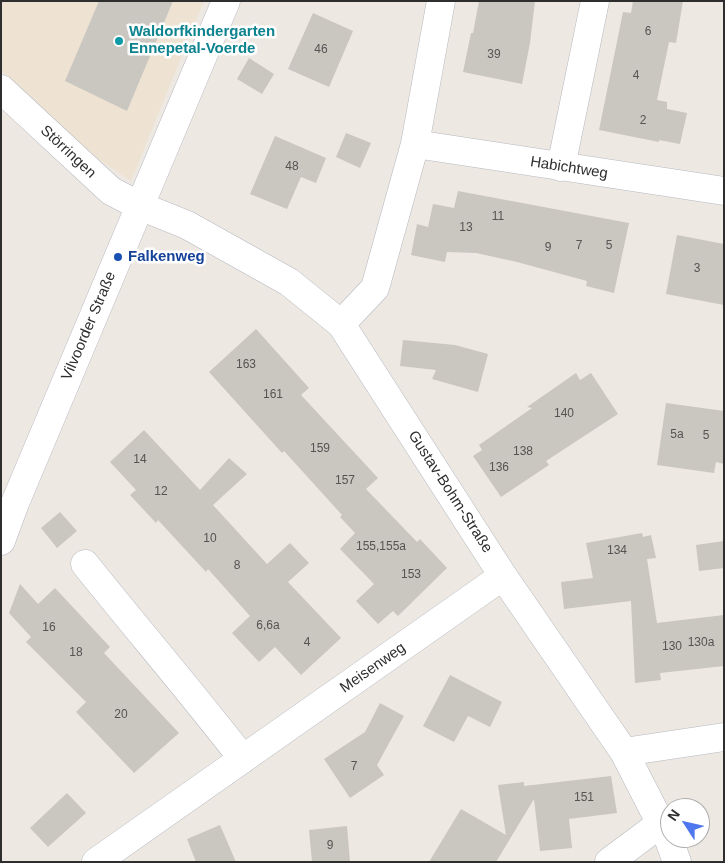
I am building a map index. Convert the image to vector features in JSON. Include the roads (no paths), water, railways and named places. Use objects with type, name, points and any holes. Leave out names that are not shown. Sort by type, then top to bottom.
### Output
[{"type":"street","name":"Vilvoorder Straße","points":[[1,542],[15,503],[226,1]]},
{"type":"street","points":[[341,324],[374,288],[415,144],[441,1]]},
{"type":"street","points":[[561,167],[595,1]]},
{"type":"street","name":"Störringen","points":[[1,89],[111,191],[140,206]]},
{"type":"street","name":"Habichtweg","points":[[415,144],[724,191]]},
{"type":"street","name":"Gustav-Bohm-Straße","points":[[140,206],[186,225],[289,282],[341,324],[503,576],[624,752],[660,824]]},
{"type":"street","points":[[85,564],[164,662],[214,720],[243,760]]},
{"type":"street","name":"Meisenweg","points":[[96,862],[503,576]]},
{"type":"street","points":[[624,752],[724,737]]},
{"type":"street","points":[[609,862],[660,824]]},
{"type":"street","name":"Gustav-Bohm-Straße","points":[[671,848],[677,862]]},
{"type":"place","name":"Waldorfkindergarten Ennepetal-Voerde","points":[[119,41]]},
{"type":"place","name":"Falkenweg","points":[[118,257]]}]
